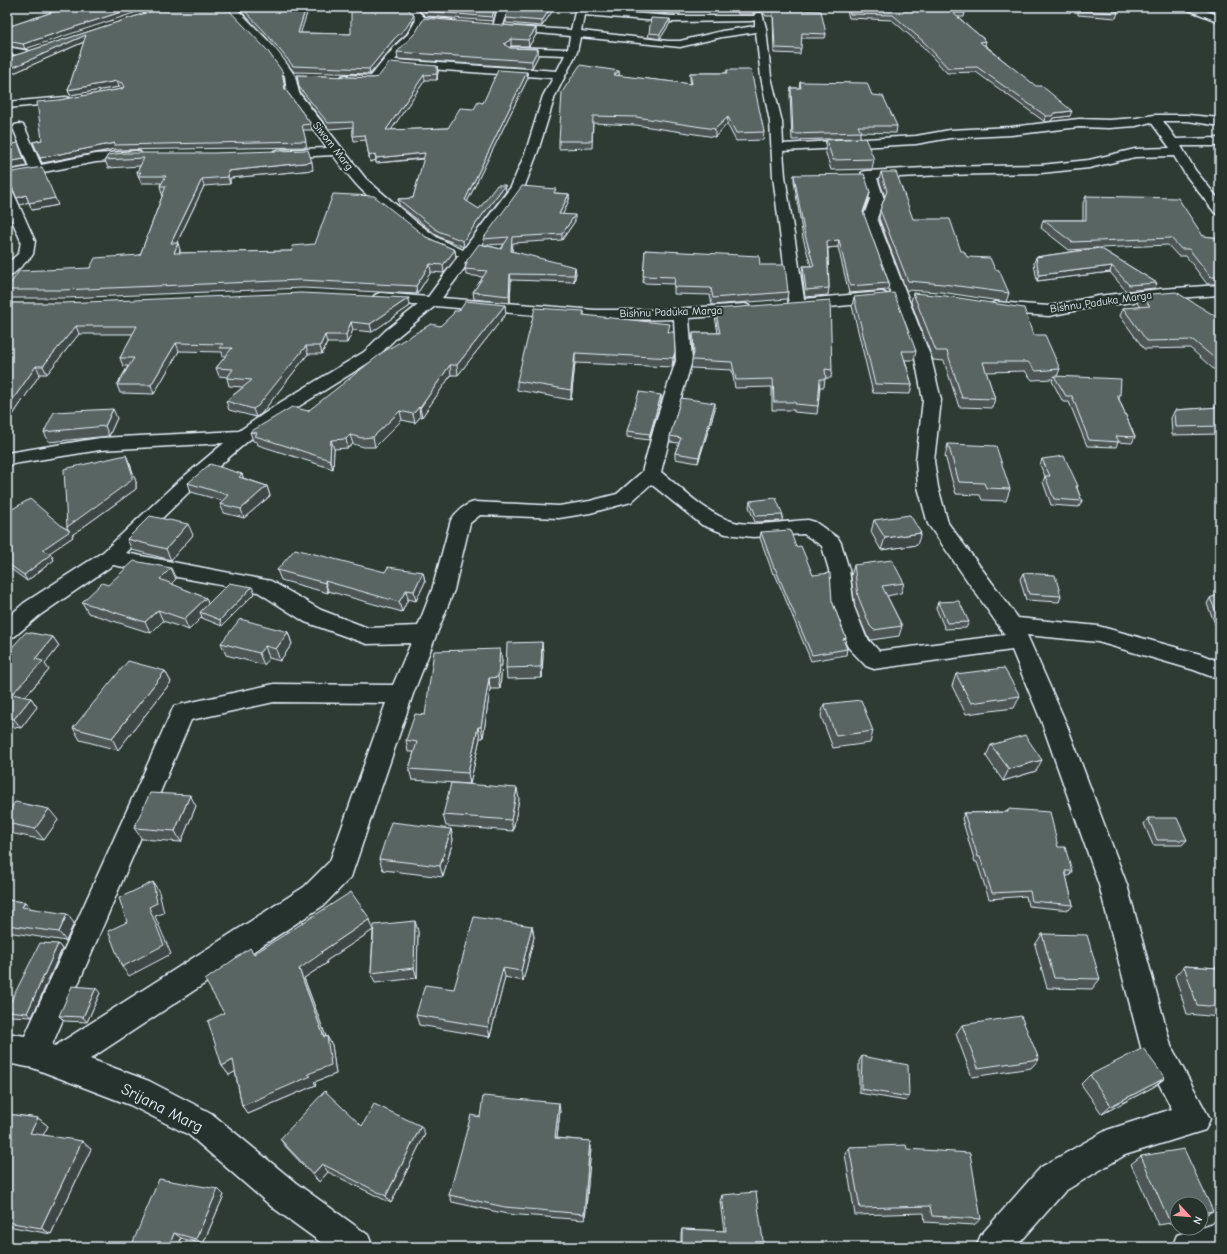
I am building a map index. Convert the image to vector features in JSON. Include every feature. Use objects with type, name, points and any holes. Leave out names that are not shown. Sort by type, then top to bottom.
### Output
[{"type":"street","name":"Siwom Marg","points":[[230,7],[243,19],[294,77],[293,93],[361,182],[410,224],[433,241],[466,255]]},
{"type":"street","points":[[409,7],[421,20],[459,23]]},
{"type":"street","points":[[504,7],[494,26],[576,33],[651,43],[680,44],[760,23]]},
{"type":"street","points":[[757,7],[766,77],[776,122],[789,305],[908,295]]},
{"type":"street","points":[[1189,7],[1220,19]]},
{"type":"street","points":[[7,630],[32,608],[110,557],[182,489],[243,436],[287,406],[370,355],[391,334],[432,301],[517,188],[532,151],[549,96],[572,52],[582,10],[671,19],[760,23]]},
{"type":"street","points":[[336,78],[374,79],[400,47],[412,36],[421,20]]},
{"type":"street","points":[[7,50],[25,53]]},
{"type":"street","points":[[511,50],[572,52]]},
{"type":"street","points":[[386,63],[560,75]]},
{"type":"street","points":[[7,105],[75,98]]},
{"type":"street","points":[[777,148],[916,140],[950,134],[1011,131],[1078,123],[1109,124],[1136,122],[1154,118],[1188,118],[1220,122]]},
{"type":"street","points":[[1154,118],[1175,147],[1189,171],[1220,210]]},
{"type":"street","points":[[19,128],[36,170]]},
{"type":"street","points":[[854,175],[1041,169],[1089,164],[1135,153],[1220,142]]},
{"type":"street","points":[[267,154],[336,151]]},
{"type":"street","points":[[7,175],[96,158],[149,155]]},
{"type":"street","points":[[869,175],[877,199],[870,218],[908,295],[932,400],[925,461],[928,487],[938,524],[1016,634],[1054,723],[1113,885],[1157,1051],[1194,1119],[1118,1141],[1052,1179],[993,1247]]},
{"type":"street","points":[[779,176],[794,176]]},
{"type":"street","points":[[7,194],[28,241],[26,254],[7,272]]},
{"type":"street","name":"Bishnu Paduka Marga","points":[[981,304],[1049,311],[1098,301],[1161,294],[1220,290]]},
{"type":"street","name":"Bishnu Paduka Marga","points":[[364,298],[432,301],[575,314],[681,312],[760,308]]},
{"type":"street","points":[[33,1054],[314,896],[342,868],[401,694],[443,590],[461,520],[474,508],[559,512],[590,507],[624,498],[651,474],[665,421],[684,361],[681,312]]},
{"type":"street","points":[[7,459],[100,444],[243,436]]},
{"type":"street","points":[[651,474],[709,520],[733,529],[753,530],[808,527],[831,543],[840,570],[843,607],[856,641],[874,660],[1016,634]]},
{"type":"street","points":[[110,557],[264,586],[313,616],[367,636],[426,634]]},
{"type":"street","points":[[1016,634],[1020,626],[1098,634],[1220,670]]},
{"type":"street","points":[[33,1054],[182,713],[274,693],[401,694]]},
{"type":"street","name":"Srijana Marg","points":[[33,1054],[138,1092],[200,1124],[284,1195],[356,1247]]},
{"type":"street","points":[[1189,1247],[1220,1238]]},
{"type":"building","points":[[68,7],[136,7],[23,44],[7,41],[7,27]]},
{"type":"building","points":[[164,7],[226,7],[267,50],[282,71],[285,89],[311,124],[302,125],[306,141],[114,145],[115,143],[40,158],[33,142],[42,140],[37,102],[59,100],[122,89],[124,87],[122,83],[117,81],[68,90],[86,35],[7,70],[7,58]]},
{"type":"building","points":[[241,7],[306,7],[298,33],[351,34],[351,7],[406,7],[414,15],[406,28],[394,39],[369,69],[293,66],[266,33]]},
{"type":"building","points":[[420,7],[495,7],[492,17],[424,11]]},
{"type":"building","points":[[508,7],[551,7],[542,21],[506,18]]},
{"type":"building","points":[[653,7],[681,7],[680,10],[652,9]]},
{"type":"building","points":[[738,7],[758,7],[754,10],[739,10]]},
{"type":"building","points":[[761,7],[800,7],[801,10],[821,11],[826,34],[802,33],[801,49],[775,48],[773,11],[766,11]]},
{"type":"building","points":[[848,7],[958,7],[965,13],[953,13],[986,41],[980,42],[1036,86],[1042,86],[1072,111],[1054,113],[1052,116],[1046,116],[977,67],[948,68],[924,42],[893,15],[850,14]]},
{"type":"building","points":[[1079,7],[1115,7],[1118,13],[1079,11]]},
{"type":"building","points":[[1212,7],[1220,7],[1220,10]]},
{"type":"building","points":[[424,18],[536,28],[528,40],[511,39],[504,44],[510,48],[538,49],[532,61],[397,52],[416,32]]},
{"type":"building","points":[[651,18],[670,19],[660,34],[649,33]]},
{"type":"building","points":[[390,62],[437,66],[437,74],[424,75],[386,130],[448,128],[460,108],[474,109],[478,102],[483,103],[498,70],[527,72],[465,200],[479,209],[497,185],[505,185],[463,241],[438,231],[398,199],[413,198],[425,153],[376,158],[375,154],[369,156],[365,135],[353,136],[353,122],[328,123],[299,87],[297,75],[373,78],[378,77]]},
{"type":"building","points":[[580,65],[619,71],[614,75],[692,84],[690,73],[727,73],[727,70],[751,70],[764,132],[736,133],[728,117],[715,129],[636,117],[593,116],[592,141],[559,141],[562,92]]},
{"type":"building","points":[[800,82],[867,83],[872,95],[883,96],[897,126],[858,126],[861,132],[793,134],[791,88],[801,88]]},
{"type":"building","points":[[865,138],[874,159],[833,160],[826,140]]},
{"type":"building","points":[[18,143],[24,159],[7,162],[7,145]]},
{"type":"building","points":[[308,150],[312,162],[228,171],[228,177],[202,179],[171,243],[178,243],[174,253],[293,251],[292,246],[315,244],[333,194],[374,196],[426,237],[455,250],[443,265],[430,264],[416,286],[301,280],[62,290],[7,290],[19,271],[90,268],[95,258],[140,255],[166,186],[160,186],[166,176],[138,176],[141,172],[137,172],[144,158],[105,160],[108,155],[123,153],[214,153]]},
{"type":"building","points":[[42,167],[55,198],[29,203],[26,195],[17,198],[10,183],[7,183],[7,173]]},
{"type":"building","points":[[881,172],[896,172],[913,219],[950,219],[961,251],[964,251],[967,257],[990,258],[995,269],[999,270],[1009,293],[908,281],[880,210],[887,191]]},
{"type":"building","points":[[864,174],[870,192],[863,212],[889,283],[850,286],[839,240],[827,241],[829,288],[806,290],[803,266],[814,266],[804,231],[794,175]]},
{"type":"building","points":[[522,186],[556,189],[554,193],[569,194],[559,214],[575,215],[562,234],[512,237],[511,251],[575,267],[574,275],[510,274],[509,296],[473,292],[487,271],[465,269],[467,262],[465,263],[479,244],[501,249],[509,237],[483,239]]},
{"type":"building","points":[[1086,196],[1178,198],[1203,236],[1220,238],[1220,277],[1211,277],[1189,249],[1181,249],[1171,238],[1072,242],[1043,220],[1086,220]]},
{"type":"building","points":[[1100,248],[1157,283],[1129,285],[1112,266],[1039,275],[1036,257]]},
{"type":"building","points":[[645,250],[759,256],[760,265],[785,265],[788,292],[713,298],[711,288],[674,287],[675,277],[643,276]]},
{"type":"building","points":[[1176,292],[1220,319],[1220,363],[1193,340],[1147,341],[1123,308],[1150,306],[1140,295]]},
{"type":"building","points":[[301,293],[409,298],[370,324],[351,322],[346,335],[325,335],[320,346],[306,346],[258,406],[253,409],[226,401],[252,380],[227,378],[233,369],[216,368],[232,348],[220,348],[223,344],[176,343],[151,385],[117,385],[134,358],[120,358],[137,326],[76,326],[43,366],[36,366],[7,408],[7,303],[63,303]]},
{"type":"building","points":[[894,293],[916,351],[902,351],[912,385],[875,384],[854,297]]},
{"type":"building","points":[[913,293],[946,296],[1024,308],[1033,335],[1045,335],[1060,369],[1036,371],[1028,362],[983,362],[995,399],[962,398],[947,351],[936,351]]},
{"type":"building","points":[[830,300],[832,370],[825,369],[826,379],[820,379],[818,406],[795,404],[795,402],[774,402],[773,379],[736,380],[732,362],[692,360],[694,353],[693,333],[720,333],[715,309]]},
{"type":"building","points":[[466,301],[505,305],[457,365],[450,365],[420,408],[419,407],[413,414],[400,411],[373,437],[362,438],[350,435],[346,439],[331,440],[330,460],[255,436],[257,433],[250,432],[292,407],[308,411],[383,352],[431,324],[440,326],[453,314],[454,311],[459,311]]},
{"type":"building","points":[[535,308],[584,311],[583,315],[670,324],[668,332],[674,332],[675,352],[673,358],[575,353],[571,390],[517,381]]},
{"type":"building","points":[[1054,376],[1121,379],[1120,395],[1117,395],[1135,437],[1116,436],[1119,442],[1089,440],[1072,396],[1066,396]]},
{"type":"building","points":[[639,392],[661,395],[650,434],[627,431]]},
{"type":"building","points":[[681,398],[715,403],[699,457],[675,453],[681,438],[670,436]]},
{"type":"building","points":[[1220,407],[1220,426],[1176,427],[1175,410]]},
{"type":"building","points":[[113,409],[105,426],[44,432],[54,412]]},
{"type":"building","points":[[948,444],[996,446],[1010,489],[986,488],[984,483],[959,482]]},
{"type":"building","points":[[126,455],[132,473],[132,480],[67,527],[64,469]]},
{"type":"building","points":[[1064,456],[1078,486],[1076,486],[1082,501],[1054,499],[1045,476],[1050,476],[1042,459]]},
{"type":"building","points":[[210,464],[242,474],[239,477],[267,486],[241,509],[220,504],[228,495],[188,483]]},
{"type":"building","points":[[776,498],[783,515],[756,516],[750,501]]},
{"type":"building","points":[[30,499],[63,527],[70,531],[42,550],[51,554],[24,575],[7,563],[7,512]]},
{"type":"building","points":[[910,515],[921,533],[885,538],[874,520]]},
{"type":"building","points":[[150,516],[188,524],[166,549],[127,539]]},
{"type":"building","points":[[790,530],[796,547],[801,546],[813,575],[830,573],[832,601],[846,638],[843,639],[847,649],[812,655],[774,568],[761,532]]},
{"type":"building","points":[[295,549],[385,572],[388,567],[423,572],[414,591],[406,590],[399,602],[325,581],[325,583],[277,570]]},
{"type":"building","points":[[892,560],[904,583],[882,586],[902,626],[874,630],[870,626],[858,596],[854,565]]},
{"type":"building","points":[[134,561],[171,568],[160,579],[206,598],[184,619],[158,610],[145,622],[82,602],[102,583],[108,585]]},
{"type":"building","points":[[1023,573],[1055,575],[1061,596],[1029,594]]},
{"type":"building","points":[[229,583],[252,587],[220,620],[200,612]]},
{"type":"building","points":[[1220,594],[1220,621],[1210,598]]},
{"type":"building","points":[[959,601],[969,622],[947,623],[938,602]]},
{"type":"building","points":[[240,619],[288,632],[276,649],[265,646],[259,653],[221,643]]},
{"type":"building","points":[[26,632],[53,637],[35,659],[43,661],[12,694],[31,698],[14,719],[7,718],[7,653]]},
{"type":"building","points":[[542,642],[541,667],[506,668],[507,643]]},
{"type":"building","points":[[500,649],[498,677],[489,678],[481,727],[478,727],[468,773],[409,769],[417,742],[406,740],[415,714],[425,715],[434,651]]},
{"type":"building","points":[[128,661],[165,671],[112,738],[73,728]]},
{"type":"building","points":[[1004,668],[1020,696],[971,703],[956,674]]},
{"type":"building","points":[[861,700],[873,731],[836,736],[824,704]]},
{"type":"building","points":[[1025,735],[1042,760],[1009,769],[991,745]]},
{"type":"building","points":[[451,783],[517,788],[511,820],[443,815]]},
{"type":"building","points":[[150,793],[190,795],[175,831],[134,828]]},
{"type":"building","points":[[15,802],[49,809],[35,829],[7,823],[7,814]]},
{"type":"building","points":[[1008,809],[1050,812],[1058,847],[1065,847],[1072,871],[1065,871],[1073,905],[1032,901],[1030,891],[992,893],[980,857],[978,857],[964,813],[1008,812]]},
{"type":"building","points":[[1148,818],[1177,818],[1187,840],[1157,840]]},
{"type":"building","points":[[391,822],[451,829],[440,866],[379,859]]},
{"type":"building","points":[[153,882],[157,903],[149,907],[164,945],[122,967],[108,931],[127,922],[119,898]]},
{"type":"building","points":[[351,892],[370,919],[321,952],[322,953],[299,969],[324,1037],[327,1036],[331,1065],[308,1074],[311,1076],[242,1106],[233,1060],[222,1066],[208,1021],[224,1013],[205,980],[250,948],[254,954]]},
{"type":"building","points":[[7,900],[25,902],[22,907],[67,914],[59,932],[7,925]]},
{"type":"building","points":[[474,917],[532,926],[521,971],[503,968],[488,1027],[416,1015],[425,985],[454,989]]},
{"type":"building","points":[[415,921],[414,968],[371,973],[374,925]]},
{"type":"building","points":[[1042,934],[1087,935],[1100,979],[1054,978]]},
{"type":"building","points":[[40,943],[58,944],[27,1013],[7,1011],[7,1009]]},
{"type":"building","points":[[1184,966],[1220,968],[1220,1007],[1197,1005]]},
{"type":"building","points":[[72,986],[96,988],[83,1017],[59,1016]]},
{"type":"building","points":[[1021,1016],[1039,1059],[978,1068],[962,1025]]},
{"type":"building","points":[[1143,1048],[1165,1078],[1111,1106],[1090,1075]]},
{"type":"building","points":[[862,1056],[908,1065],[909,1097],[861,1089]]},
{"type":"building","points":[[325,1091],[362,1126],[374,1104],[421,1126],[386,1196],[322,1164],[313,1174],[280,1139]]},
{"type":"building","points":[[483,1096],[559,1103],[555,1138],[590,1141],[584,1214],[505,1207],[449,1195],[471,1115],[480,1117]]},
{"type":"building","points":[[7,1114],[38,1118],[30,1133],[82,1141],[41,1228],[7,1222]]},
{"type":"building","points":[[906,1145],[907,1149],[970,1153],[981,1219],[932,1216],[930,1206],[860,1208],[849,1147]]},
{"type":"building","points":[[1184,1149],[1206,1196],[1169,1196],[1168,1218],[1141,1156]]},
{"type":"building","points":[[159,1179],[218,1189],[196,1239],[174,1233],[169,1247],[131,1247]]},
{"type":"building","points":[[756,1192],[764,1247],[682,1247],[682,1229],[726,1231],[722,1195]]},
{"type":"building","points":[[1209,1202],[1213,1211],[1209,1212]]}]
